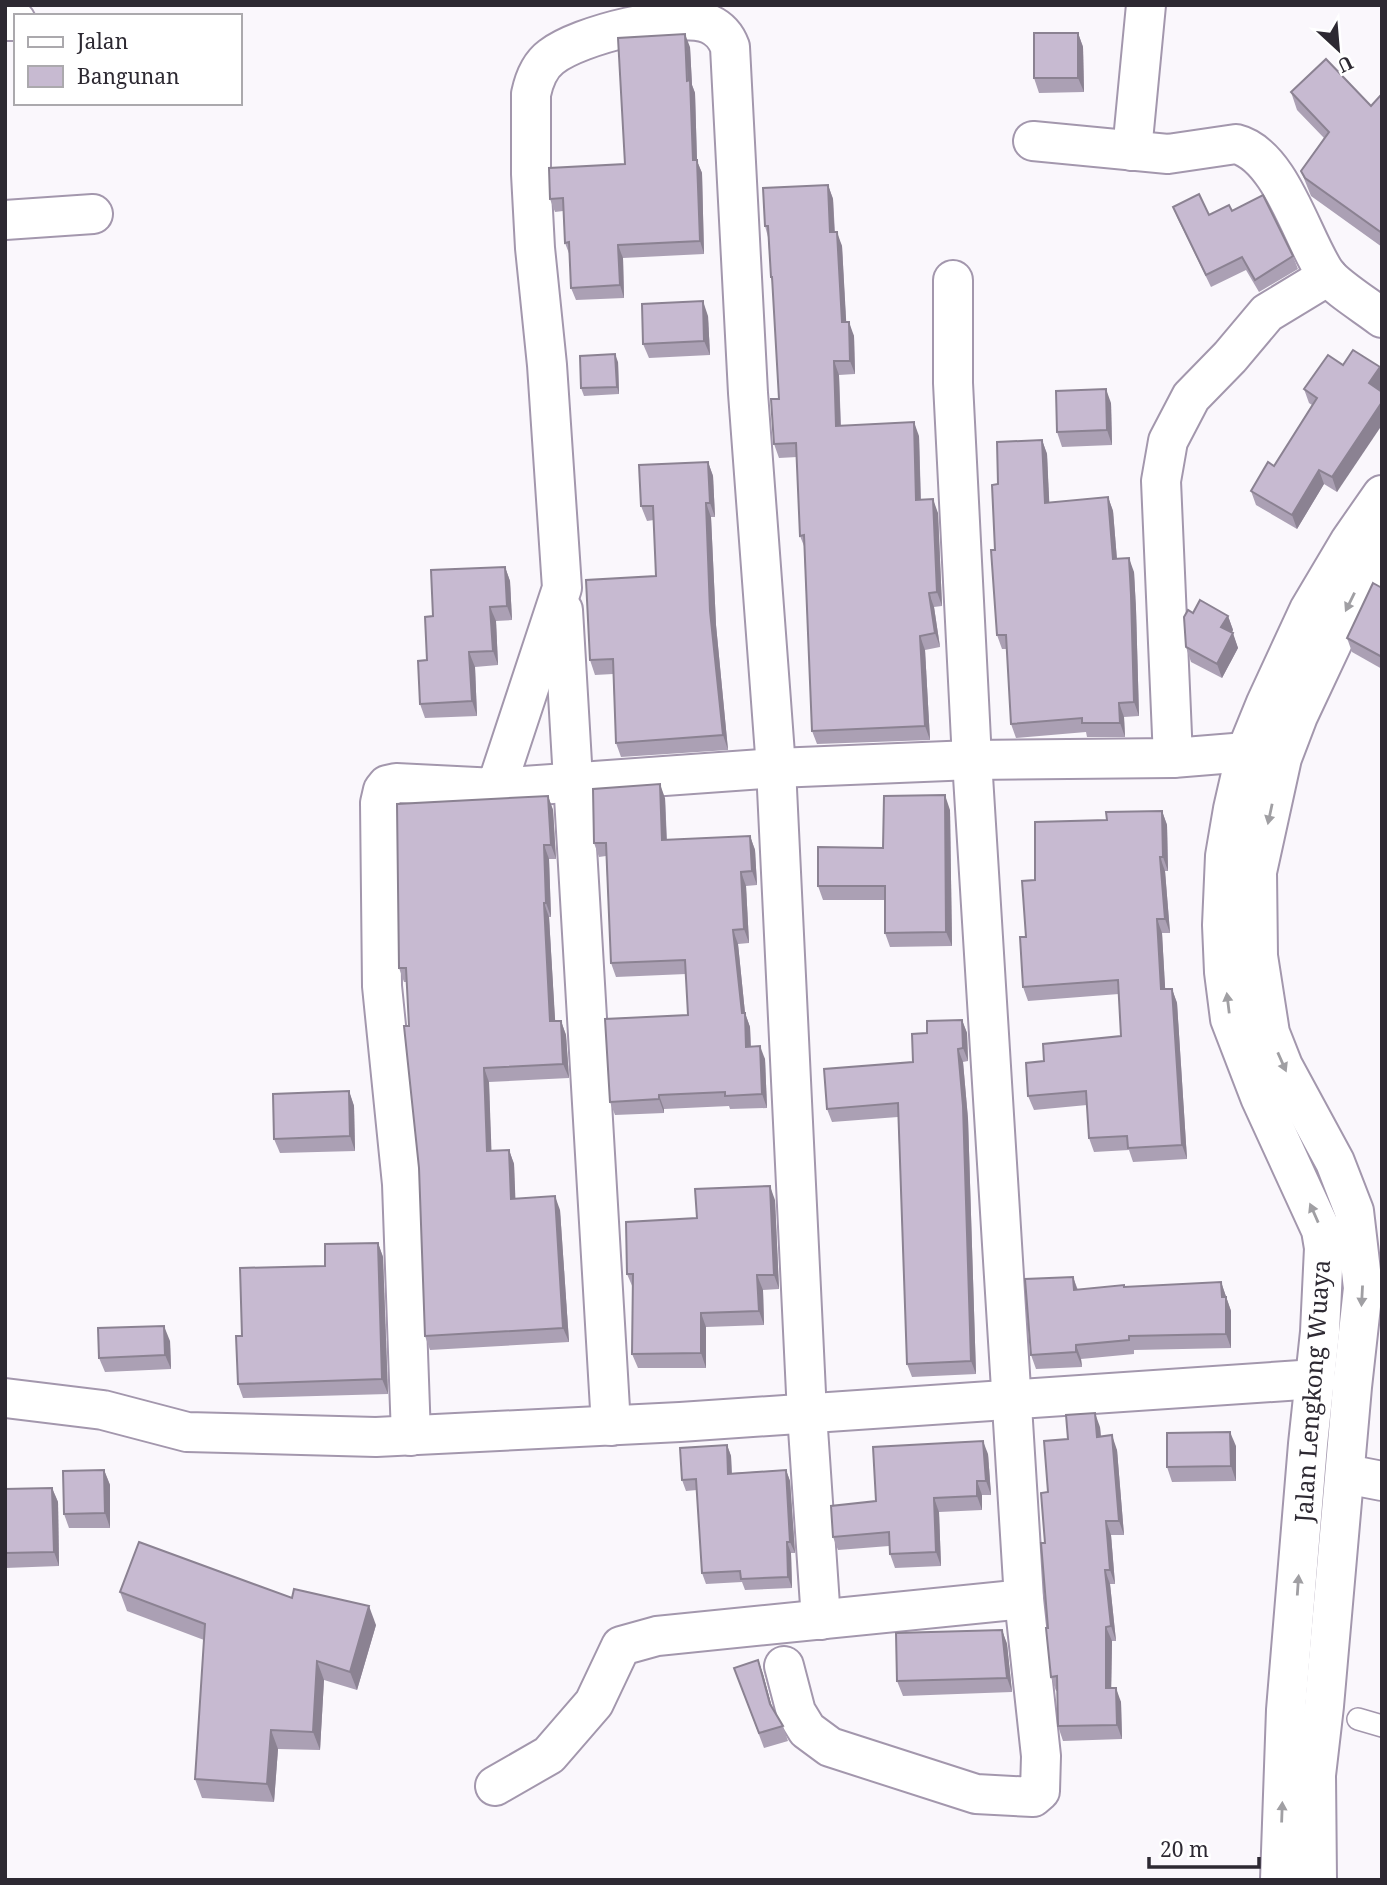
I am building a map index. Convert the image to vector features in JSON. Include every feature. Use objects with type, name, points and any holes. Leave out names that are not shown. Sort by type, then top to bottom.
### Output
[{"type":"street","points":[[1132,151],[1146,5]]},
{"type":"street","points":[[611,1426],[562,588],[531,174],[531,94],[539,70],[551,57],[569,46],[635,25],[674,21],[707,23],[722,32],[730,47],[748,393],[776,768],[807,1414],[821,1620]]},
{"type":"street","points":[[1033,141],[1168,154],[1236,144],[1245,147],[1257,154],[1273,175],[1328,276],[1382,318]]},
{"type":"street","points":[[5,220],[93,214]]},
{"type":"street","points":[[1173,758],[1161,492],[1168,441],[1191,397],[1267,313],[1328,276]]},
{"type":"street","points":[[784,1666],[793,1700],[807,1730],[830,1746],[976,1794],[1033,1797],[1040,1791],[1041,1756],[1024,1599],[972,760],[953,383],[953,280]]},
{"type":"street","name":"Jalan Lengkong Wuaya","points":[[1317,1880],[1316,1774],[1364,1478],[1352,1387],[1363,1288],[1354,1211],[1335,1161],[1283,1066],[1270,1033],[1258,956],[1258,872],[1266,703],[1309,610],[1350,541],[1382,495]]},
{"type":"street","name":"Jalan Lengkong Wuaya","points":[[1280,1880],[1286,1710],[1308,1444],[1316,1379],[1324,1248],[1321,1230],[1260,1097],[1230,1019],[1222,925],[1225,856],[1233,809],[1264,755],[1298,716],[1374,552],[1382,542]]},
{"type":"street","points":[[496,788],[562,588]]},
{"type":"street","points":[[411,1436],[402,1184],[382,986],[380,803],[386,787],[396,783],[496,788],[776,768],[972,760],[1264,755]]},
{"type":"street","points":[[5,1398],[103,1410],[187,1432],[411,1436],[807,1414],[1316,1379]]},
{"type":"street","points":[[495,1786],[549,1755],[594,1703],[621,1646],[657,1636],[1024,1599]]},
{"type":"lane","points":[[1358,1720],[1382,1726]]},
{"type":"building","points":[[1034,33],[1078,33],[1078,78],[1034,78]]},
{"type":"building","points":[[685,34],[693,160],[697,160],[700,241],[618,245],[620,285],[571,288],[563,198],[550,199],[549,168],[625,164],[618,38]]},
{"type":"building","points":[[1326,59],[1371,106],[1382,97],[1382,233],[1305,178],[1301,171],[1329,132],[1291,92]]},
{"type":"building","points":[[828,185],[830,232],[837,232],[842,322],[849,322],[850,361],[834,361],[836,426],[914,422],[916,500],[933,499],[937,592],[929,593],[935,633],[920,636],[925,726],[812,731],[804,535],[800,536],[796,443],[774,444],[771,399],[779,399],[772,277],[763,188]]},
{"type":"building","points":[[1199,194],[1209,215],[1229,205],[1232,211],[1263,195],[1293,256],[1255,280],[1242,257],[1206,275],[1173,207]]},
{"type":"building","points":[[703,301],[704,341],[643,344],[642,304]]},
{"type":"building","points":[[1353,350],[1380,367],[1369,383],[1382,392],[1382,402],[1332,477],[1319,470],[1292,515],[1251,491],[1268,462],[1274,466],[1317,398],[1304,389],[1328,355],[1343,365]]},
{"type":"building","points":[[615,354],[617,387],[581,388],[580,356]]},
{"type":"building","points":[[1106,389],[1107,430],[1057,432],[1056,391]]},
{"type":"building","points":[[1042,440],[1045,503],[1108,497],[1113,559],[1129,558],[1134,702],[1119,703],[1120,723],[1082,723],[1082,718],[1011,724],[1006,635],[997,635],[991,550],[995,550],[992,485],[998,484],[997,442]]},
{"type":"building","points":[[708,462],[710,503],[706,503],[710,611],[723,735],[616,743],[613,659],[590,660],[586,580],[656,576],[653,506],[641,506],[639,465]]},
{"type":"building","points":[[505,567],[507,606],[490,607],[493,651],[469,652],[472,701],[420,704],[418,661],[427,660],[425,617],[433,616],[431,570]]},
{"type":"building","points":[[1373,583],[1382,588],[1382,657],[1347,638]]},
{"type":"building","points":[[1200,600],[1228,616],[1221,627],[1233,633],[1217,664],[1186,647],[1184,617],[1188,610],[1193,613]]},
{"type":"building","points":[[660,784],[662,840],[750,836],[752,871],[741,872],[744,929],[733,930],[742,1013],[745,1013],[746,1047],[760,1046],[762,1094],[725,1096],[725,1092],[659,1095],[659,1099],[610,1102],[605,1019],[688,1015],[685,960],[611,963],[606,843],[594,843],[593,789]]},
{"type":"building","points":[[945,795],[946,932],[885,933],[885,886],[818,886],[818,847],[883,848],[884,796]]},
{"type":"building","points":[[548,796],[551,845],[544,845],[544,903],[550,1021],[561,1021],[563,1064],[484,1068],[487,1151],[509,1150],[511,1199],[555,1196],[563,1328],[425,1336],[419,1168],[404,1026],[409,1026],[406,968],[399,968],[397,804]]},
{"type":"building","points":[[1162,811],[1163,857],[1160,857],[1165,919],[1157,919],[1161,989],[1172,989],[1182,1145],[1128,1148],[1127,1136],[1089,1138],[1086,1091],[1028,1096],[1026,1063],[1044,1061],[1043,1044],[1121,1036],[1118,980],[1023,987],[1020,937],[1026,937],[1022,881],[1035,880],[1035,822],[1107,820],[1106,812]]},
{"type":"building","points":[[962,1020],[963,1048],[958,1049],[963,1106],[971,1361],[907,1364],[898,1103],[827,1109],[824,1069],[913,1062],[912,1034],[927,1033],[927,1021]]},
{"type":"building","points":[[349,1091],[350,1136],[274,1139],[273,1094]]},
{"type":"building","points":[[770,1186],[774,1275],[757,1275],[759,1311],[701,1313],[701,1353],[632,1354],[633,1274],[627,1274],[626,1222],[697,1218],[695,1189]]},
{"type":"building","points":[[378,1243],[382,1379],[238,1384],[236,1336],[242,1336],[240,1268],[325,1266],[325,1244]]},
{"type":"building","points":[[1073,1277],[1074,1290],[1124,1285],[1221,1282],[1222,1297],[1226,1297],[1226,1334],[1129,1336],[1129,1340],[1076,1345],[1076,1352],[1031,1355],[1025,1279]]},
{"type":"building","points":[[164,1326],[165,1355],[99,1358],[98,1328]]},
{"type":"building","points":[[1095,1413],[1097,1437],[1112,1435],[1119,1521],[1106,1521],[1110,1570],[1105,1570],[1111,1626],[1106,1627],[1106,1688],[1116,1688],[1117,1725],[1058,1726],[1057,1676],[1051,1677],[1041,1543],[1045,1543],[1041,1493],[1048,1492],[1044,1441],[1068,1439],[1066,1415]]},
{"type":"building","points":[[1230,1432],[1231,1466],[1167,1467],[1167,1433]]},
{"type":"building","points":[[983,1441],[986,1481],[977,1481],[977,1496],[934,1498],[936,1552],[890,1554],[889,1532],[833,1537],[831,1506],[876,1501],[873,1447]]},
{"type":"building","points":[[727,1445],[728,1474],[786,1470],[790,1542],[787,1542],[788,1577],[741,1579],[740,1571],[702,1573],[696,1479],[682,1480],[680,1448]]},
{"type":"building","points":[[104,1470],[105,1513],[64,1514],[63,1471]]},
{"type":"building","points":[[52,1488],[54,1552],[5,1553],[5,1489]]},
{"type":"building","points":[[139,1542],[292,1598],[294,1589],[369,1606],[350,1672],[317,1661],[313,1732],[271,1730],[267,1784],[195,1779],[205,1624],[120,1592]]},
{"type":"building","points":[[1002,1630],[1007,1678],[897,1681],[896,1633]]},
{"type":"building","points":[[758,1660],[770,1704],[783,1726],[759,1733],[734,1668]]}]
